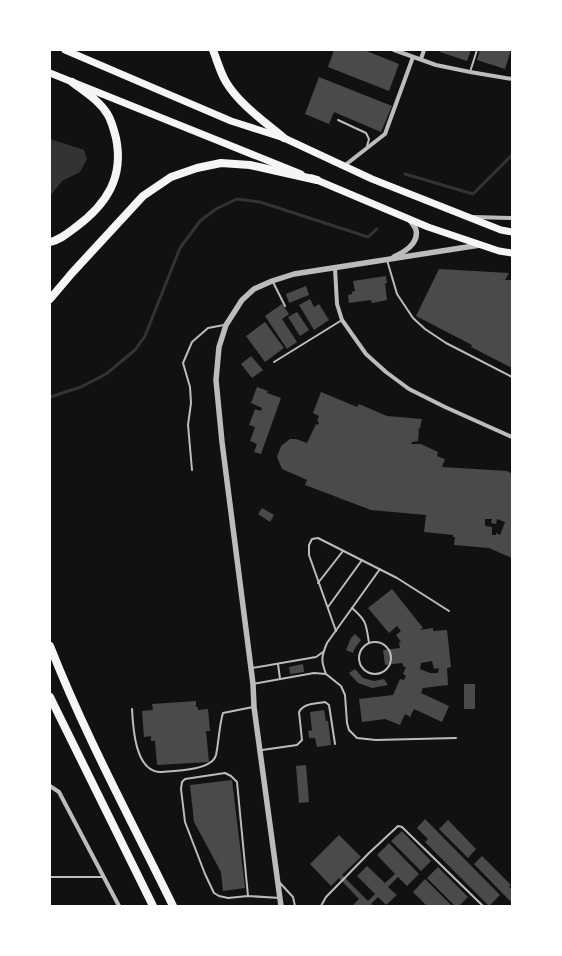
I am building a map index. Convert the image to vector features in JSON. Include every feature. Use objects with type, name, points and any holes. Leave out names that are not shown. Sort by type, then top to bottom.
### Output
[{"type":"highway","points":[[65,50],[231,121],[284,138],[372,179],[501,230],[512,231]]},
{"type":"highway","points":[[213,50],[226,82],[236,95],[284,138]]},
{"type":"highway","points":[[50,73],[317,180],[428,227],[512,254]]},
{"type":"highway","points":[[50,242],[65,236],[84,222],[97,209],[108,193],[118,168],[118,149],[109,116],[101,104],[72,82]]},
{"type":"highway","points":[[50,299],[143,196],[171,177],[197,168],[221,163],[250,165],[317,180]]},
{"type":"highway","points":[[50,646],[61,675],[91,739],[173,906]]},
{"type":"highway","points":[[50,697],[68,737],[153,906]]},
{"type":"street","points":[[394,50],[436,65],[512,79]]},
{"type":"street","points":[[421,59],[424,50]]},
{"type":"street","points":[[344,166],[384,134],[413,57]]},
{"type":"street","points":[[471,217],[512,218]]},
{"type":"street","points":[[386,260],[403,253],[412,245],[416,237],[416,230],[409,219]]},
{"type":"street","points":[[281,906],[254,707],[253,684],[222,442],[216,380],[219,347],[226,325],[242,300],[254,289],[272,280],[294,274],[482,245]]},
{"type":"street","points":[[335,268],[337,304],[342,320],[366,354],[386,372],[410,389],[512,437]]},
{"type":"street","points":[[50,786],[59,792],[119,906]]},
{"type":"lane","points":[[470,72],[477,50]]},
{"type":"lane","points":[[338,120],[366,133],[369,139],[366,148]]},
{"type":"lane","points":[[386,260],[397,294],[413,318],[425,329],[446,343],[512,377]]},
{"type":"lane","points":[[272,280],[285,306]]},
{"type":"lane","points":[[274,362],[342,320]]},
{"type":"lane","points":[[192,470],[188,425],[192,403],[190,387],[183,364],[192,342],[208,328],[226,325]]},
{"type":"lane","points":[[336,631],[309,555],[309,545],[312,539],[318,538],[344,550],[397,578],[449,611]]},
{"type":"lane","points":[[318,583],[344,550]]},
{"type":"lane","points":[[328,607],[362,560]]},
{"type":"lane","points":[[251,668],[316,658],[323,651],[327,643],[380,569]]},
{"type":"lane","points":[[352,608],[364,618],[366,622],[369,643]]},
{"type":"lane","points":[[369,643],[381,643],[389,652],[389,664],[380,672],[368,672],[360,663],[360,651],[369,643]]},
{"type":"lane","points":[[323,651],[322,663],[326,674],[340,686],[345,695],[347,723],[349,730],[357,738],[376,740],[456,738]]},
{"type":"lane","points":[[278,664],[280,679]]},
{"type":"lane","points":[[253,684],[314,673],[326,674]]},
{"type":"lane","points":[[260,750],[298,745],[301,743],[299,712],[304,705],[325,702],[329,705],[335,744]]},
{"type":"lane","points":[[132,709],[135,740],[138,749],[147,766],[154,772],[159,772],[193,769],[206,766],[215,757],[223,712],[254,707]]},
{"type":"lane","points":[[248,896],[237,782],[225,773],[185,779],[182,782],[181,789],[185,822],[214,893],[228,898],[248,896],[280,898]]},
{"type":"lane","points":[[321,906],[326,897],[368,853],[398,826],[402,826],[482,906]]},
{"type":"lane","points":[[50,877],[103,877]]},
{"type":"lane","points":[[278,881],[293,897],[295,906]]},
{"type":"shaded area","points":[[50,139],[84,150],[87,159],[80,172],[62,181],[50,196]]},
{"type":"building","points":[[334,50],[364,50],[399,64],[389,91],[328,67]]},
{"type":"building","points":[[440,50],[471,50],[467,61],[440,52]]},
{"type":"building","points":[[480,50],[511,50],[505,69],[477,60]]},
{"type":"building","points":[[319,77],[392,106],[381,132],[334,112],[329,124],[305,114]]},
{"type":"building","points":[[439,269],[509,273],[505,280],[512,280],[512,368],[416,316]]},
{"type":"building","points":[[386,276],[387,283],[385,283],[387,300],[372,303],[371,300],[349,303],[348,295],[355,291],[353,281]]},
{"type":"building","points":[[306,286],[309,295],[289,303],[286,294]]},
{"type":"building","points":[[310,299],[314,307],[319,304],[329,320],[314,330],[299,305]]},
{"type":"building","points":[[282,304],[289,314],[282,319],[297,342],[287,349],[265,316]]},
{"type":"building","points":[[297,312],[309,330],[300,336],[288,317]]},
{"type":"building","points":[[265,322],[284,348],[265,362],[246,336]]},
{"type":"building","points":[[251,356],[263,370],[252,378],[241,364]]},
{"type":"building","points":[[257,387],[268,391],[267,393],[281,398],[261,454],[254,452],[257,444],[250,441],[255,427],[249,425],[255,409],[261,411],[262,408],[251,403]]},
{"type":"building","points":[[321,392],[357,407],[359,404],[387,416],[422,419],[419,428],[418,441],[412,442],[411,444],[421,444],[438,452],[437,456],[445,459],[442,467],[507,471],[512,474],[512,558],[489,548],[454,545],[455,537],[453,537],[453,535],[424,532],[426,515],[371,510],[305,485],[307,480],[282,469],[277,457],[281,446],[290,439],[296,439],[307,443],[316,424],[318,425],[319,422],[317,421],[319,416],[313,413]],"holes":[[[485,519],[492,519],[491,523],[496,524],[497,519],[505,522],[500,535],[496,533],[496,535],[492,535],[492,527],[485,526]]]},
{"type":"building","points":[[262,508],[274,515],[270,522],[258,514]]},
{"type":"building","points":[[392,589],[423,628],[420,630],[433,628],[433,631],[447,630],[451,667],[447,668],[448,685],[423,688],[421,693],[449,706],[442,722],[414,709],[410,717],[405,714],[400,725],[385,719],[362,722],[359,699],[393,695],[400,679],[404,680],[406,676],[403,674],[406,667],[404,667],[402,663],[385,665],[383,650],[400,648],[399,642],[401,642],[396,635],[401,631],[397,626],[389,633],[368,608]],"holes":[[[432,661],[434,669],[439,668],[438,673],[430,673],[420,669],[421,663]]]},
{"type":"building","points":[[355,634],[361,640],[353,653],[346,650],[351,638]]},
{"type":"building","points":[[303,664],[304,672],[290,674],[289,667]]},
{"type":"building","points":[[355,669],[363,678],[374,681],[384,679],[388,685],[372,688],[358,683],[349,673]]},
{"type":"building","points":[[464,684],[475,684],[475,709],[464,709]]},
{"type":"building","points":[[196,701],[196,707],[198,707],[198,710],[208,709],[210,731],[206,731],[209,762],[157,765],[155,741],[151,741],[151,736],[144,737],[142,711],[153,710],[152,704]]},
{"type":"building","points":[[324,710],[326,721],[328,721],[331,745],[317,747],[315,738],[309,738],[308,731],[312,730],[310,712]]},
{"type":"building","points":[[306,765],[309,802],[299,803],[296,766]]},
{"type":"building","points":[[232,780],[245,888],[223,891],[221,872],[194,822],[190,785]]},
{"type":"building","points":[[425,819],[500,895],[489,906],[425,842],[428,839],[417,828]]},
{"type":"building","points":[[448,820],[476,849],[468,858],[439,829]]},
{"type":"building","points":[[402,831],[431,861],[421,871],[391,841]]},
{"type":"building","points":[[339,835],[361,857],[342,875],[368,901],[375,894],[357,876],[367,866],[385,883],[395,874],[377,855],[389,843],[419,874],[407,886],[398,877],[388,887],[397,895],[386,905],[378,897],[371,904],[373,906],[352,906],[359,899],[339,878],[331,886],[310,864]]},
{"type":"building","points":[[482,856],[511,885],[509,887],[512,889],[512,903],[474,864]]},
{"type":"building","points":[[438,867],[468,897],[459,906],[455,906],[427,878]]},
{"type":"building","points":[[425,879],[452,906],[427,906],[413,892]]},
{"type":"waterway","points":[[405,174],[473,194],[512,155]]},
{"type":"waterway","points":[[50,397],[81,387],[106,374],[135,350],[145,336],[180,248],[200,221],[216,209],[237,199],[260,202],[368,237],[377,229]]}]
